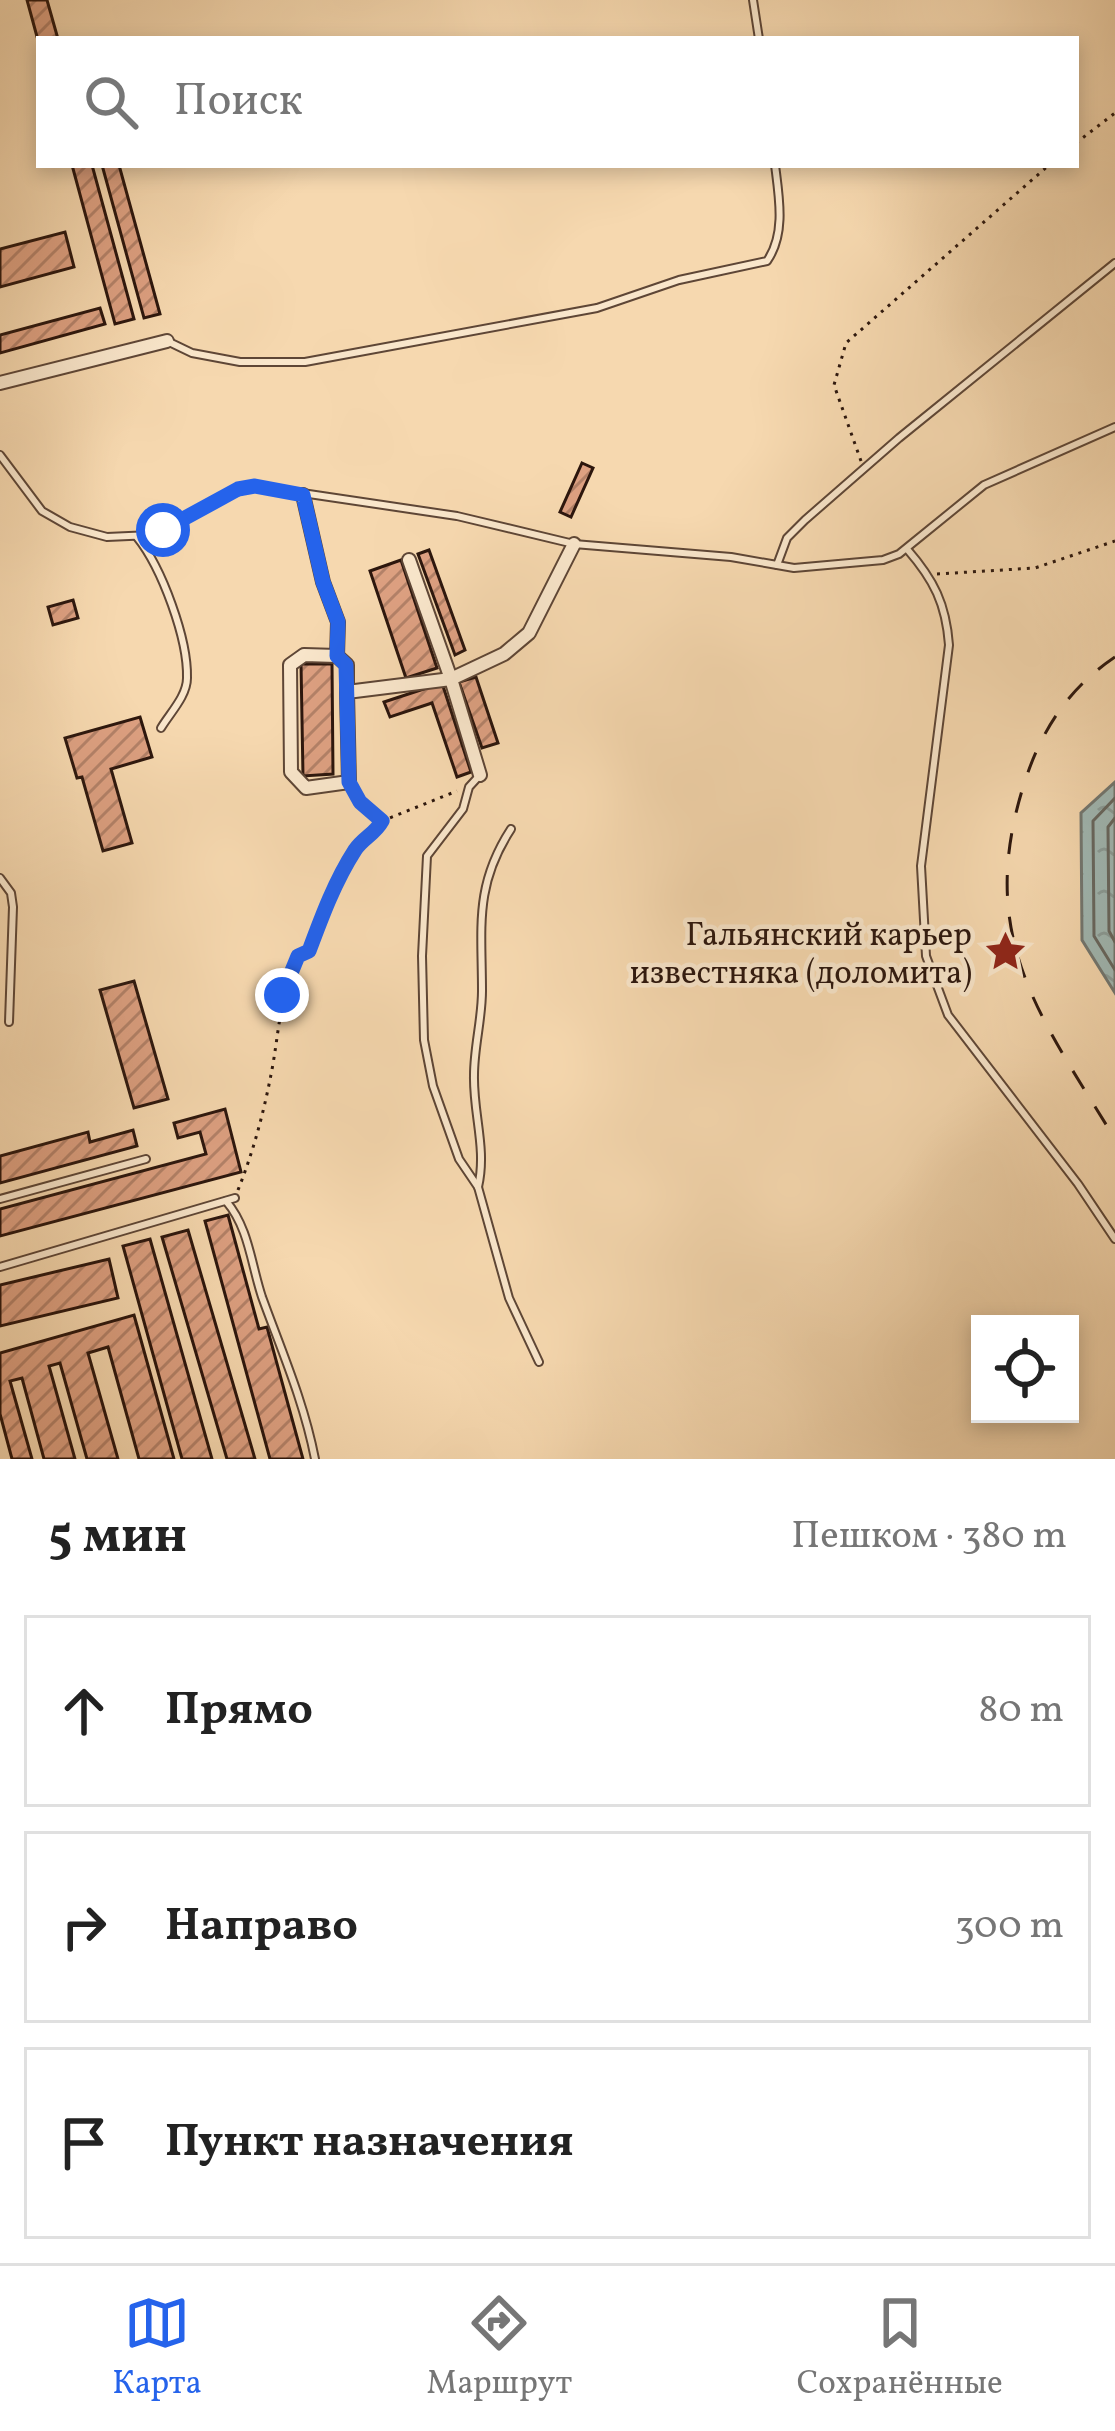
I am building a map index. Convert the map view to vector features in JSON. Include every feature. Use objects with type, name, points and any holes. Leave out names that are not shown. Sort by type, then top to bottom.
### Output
[{"type":"street","points":[[0,383],[167,341]]},
{"type":"street","points":[[303,495],[323,582],[338,622],[337,656]]},
{"type":"street","points":[[347,692],[451,679],[504,654],[530,633],[574,544]]},
{"type":"street","points":[[409,560],[480,776]]},
{"type":"street","points":[[304,655],[337,656],[346,665],[347,692],[349,782],[306,788],[291,772],[290,665],[304,655]]},
{"type":"lane","points":[[753,0],[759,36]]},
{"type":"lane","points":[[167,341],[192,353],[240,362],[305,362],[597,308],[679,280],[766,261],[777,246],[776,168]]},
{"type":"lane","points":[[777,565],[788,538],[864,469],[1115,263]]},
{"type":"lane","points":[[0,455],[20,486],[54,519],[88,534],[137,537],[183,520],[238,489],[255,486],[458,516],[574,544],[815,567],[883,560],[908,549],[984,485],[1115,427]]},
{"type":"lane","points":[[137,537],[166,583],[187,678],[182,696],[161,728]]},
{"type":"lane","points":[[908,549],[929,574],[943,602],[949,645],[921,866],[926,956],[947,1015],[1115,1239]]},
{"type":"lane","points":[[480,776],[469,787],[463,809],[427,856],[424,1040],[433,1086],[459,1159],[478,1187],[509,1298],[539,1362]]},
{"type":"lane","points":[[478,1187],[483,1163],[473,1077],[482,994],[478,931],[484,883],[511,829]]},
{"type":"lane","points":[[0,878],[11,893],[13,907],[9,1022]]},
{"type":"lane","points":[[0,1198],[146,1159]]},
{"type":"lane","points":[[0,1267],[230,1199],[306,1411],[315,1459]]},
{"type":"path","points":[[1079,141],[1115,112]]},
{"type":"path","points":[[864,469],[834,385],[846,343],[1046,168]]},
{"type":"path","points":[[929,574],[1036,568],[1115,541]]},
{"type":"path","points":[[349,782],[360,802],[382,821]]},
{"type":"path","points":[[230,1199],[254,1151],[278,1013],[291,972],[298,956],[309,951],[359,843],[376,832],[382,821],[469,787]]},
{"type":"water","points":[[1115,782],[1115,993],[1082,940],[1081,813]]},
{"type":"building","points":[[27,0],[47,0],[57,36],[37,36]]},
{"type":"building","points":[[73,168],[93,168],[134,319],[115,324]]},
{"type":"building","points":[[103,168],[120,168],[160,314],[144,318]]},
{"type":"building","points":[[65,232],[74,267],[0,287],[0,249]]},
{"type":"building","points":[[100,308],[105,324],[0,353],[0,335]]},
{"type":"building","points":[[582,463],[593,468],[571,517],[560,512]]},
{"type":"building","points":[[429,550],[465,650],[455,655],[418,554]]},
{"type":"building","points":[[401,560],[437,668],[406,678],[370,571]]},
{"type":"building","points":[[73,600],[78,618],[53,625],[48,607]]},
{"type":"building","points":[[301,664],[332,664],[333,774],[303,776]]},
{"type":"building","points":[[476,677],[498,743],[482,748],[459,682]]},
{"type":"building","points":[[442,683],[471,772],[457,777],[432,703],[390,717],[384,702]]},
{"type":"building","points":[[140,717],[152,757],[111,769],[132,843],[103,851],[82,777],[77,778],[65,738]]},
{"type":"building","points":[[134,981],[168,1099],[134,1108],[100,990]]},
{"type":"building","points":[[225,1109],[241,1172],[0,1236],[0,1209],[206,1154],[200,1132],[178,1138],[174,1123]]},
{"type":"building","points":[[133,1130],[137,1146],[0,1183],[0,1156],[88,1132],[90,1142]]},
{"type":"building","points":[[228,1215],[259,1329],[267,1327],[303,1459],[270,1459],[205,1221]]},
{"type":"building","points":[[188,1230],[255,1459],[227,1459],[162,1237]]},
{"type":"building","points":[[150,1239],[212,1459],[182,1459],[123,1246]]},
{"type":"building","points":[[109,1259],[118,1298],[0,1326],[0,1285]]},
{"type":"building","points":[[134,1315],[174,1459],[139,1459],[108,1347],[88,1353],[118,1459],[87,1459],[60,1363],[49,1366],[75,1459],[44,1459],[22,1378],[10,1381],[32,1459],[12,1459],[0,1414],[0,1353]]},
{"type":"railway","points":[[1115,657],[1071,696],[1040,744],[1011,835],[1007,884],[1011,929],[1022,970],[1061,1052],[1115,1139]]},
{"type":"place","name":"Гальянский карьер известняка (доломита)","points":[[1006,952]]},
{"type":"route","points":[[163,530],[238,489],[255,486],[303,495],[323,582],[338,622],[337,656],[346,665],[349,782],[360,802],[382,821],[376,832],[359,843],[309,951],[298,956],[282,995]]}]
